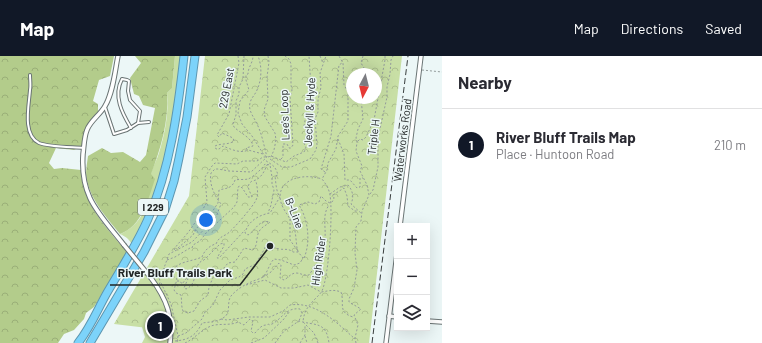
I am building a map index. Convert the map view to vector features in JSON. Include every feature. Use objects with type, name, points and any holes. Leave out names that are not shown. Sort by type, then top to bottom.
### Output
[{"type":"highway","name":"I 229","points":[[78,343],[90,325],[133,248],[148,219],[157,197],[176,112],[184,56]]},
{"type":"highway","name":"I 229","points":[[90,343],[98,332],[144,252],[165,210],[174,181],[187,117],[195,56]]},
{"type":"street","points":[[118,56],[109,100],[87,129],[82,175],[86,191],[100,216],[151,278],[163,295],[170,316],[170,343]]},
{"type":"street","name":"Waterworks Road","points":[[400,223],[421,56]]},
{"type":"street","points":[[386,343],[396,259]]},
{"type":"street","points":[[389,316],[394,317]]},
{"type":"street","points":[[430,321],[442,322]]},
{"type":"lane","points":[[30,75],[28,104],[29,127],[37,142],[44,145],[84,148]]},
{"type":"lane","points":[[130,128],[119,103],[118,97],[122,79],[129,81],[128,91],[130,100],[140,110],[138,123]]},
{"type":"lane","points":[[105,107],[114,134],[130,128],[138,123],[149,122]]},
{"type":"path","name":"229 East","points":[[238,56],[239,63],[229,114],[217,135],[219,137],[222,133],[233,138],[234,141],[232,143],[215,146],[219,149],[223,146],[245,152],[248,150]]},
{"type":"path","points":[[244,56],[242,79],[236,101],[236,114],[233,124],[234,127],[247,138],[253,146],[246,148],[248,150],[263,154]]},
{"type":"path","points":[[253,56],[252,63],[248,68],[248,74],[246,75],[249,90],[240,101],[238,113],[242,124],[252,136],[263,154],[267,157]]},
{"type":"path","points":[[157,286],[160,283],[159,274],[164,268],[169,254],[174,250],[192,242],[216,217],[221,204],[210,179],[211,173],[215,169],[251,172],[267,157],[258,124],[250,110],[250,104],[260,82],[261,62],[258,56]]},
{"type":"path","points":[[268,56],[268,99],[264,110],[265,117],[275,133],[276,140],[271,156]]},
{"type":"path","name":"Lee's Loop","points":[[286,56],[291,64],[292,90],[290,98],[292,110],[293,145],[292,148],[289,148],[287,144],[284,144],[283,157],[281,159],[286,162],[294,156],[304,152],[306,148],[304,143],[307,131],[304,126],[311,87],[309,56]]},
{"type":"path","points":[[320,56],[324,63]]},
{"type":"path","name":"Jeckyll & Hyde","points":[[271,156],[270,159],[275,164],[282,167],[291,167],[310,159],[316,150],[318,144],[316,140],[315,119],[318,112],[318,100],[321,87],[320,73],[326,56]]},
{"type":"path","points":[[339,56],[342,62],[344,85],[348,92],[348,118],[345,127],[338,136],[336,149],[328,163],[326,172],[322,179],[327,184],[330,194],[340,187],[348,185],[351,188],[353,199],[351,204],[362,214]]},
{"type":"path","points":[[363,56],[361,63],[364,68]]},
{"type":"path","name":"Triple H","points":[[357,142],[366,137],[374,120],[378,104],[378,90],[385,56]]},
{"type":"path","name":"Triple H","points":[[369,195],[373,190],[378,167],[378,138],[388,97],[387,87],[391,60],[393,56]]},
{"type":"path","points":[[326,172],[321,169],[331,136],[339,65],[342,62]]},
{"type":"path","points":[[419,69],[442,72]]},
{"type":"path","points":[[354,317],[355,313],[361,309],[348,300],[354,288],[357,270],[355,253],[356,227],[361,221],[362,211],[369,195],[360,171],[362,166],[356,151],[356,138],[358,129],[363,119],[362,104]]},
{"type":"path","points":[[338,136],[340,147],[344,154],[345,180],[350,180],[357,188],[360,187],[360,178],[363,178]]},
{"type":"path","points":[[174,250],[192,227],[195,220],[202,215],[203,209],[207,202],[205,177],[215,163],[237,164],[243,161],[257,161],[263,157],[271,156],[281,159]]},
{"type":"path","points":[[164,268],[182,284],[190,274],[184,288],[186,289],[190,287],[194,282],[198,266],[201,261],[204,260],[220,244],[224,243],[224,246],[217,258],[219,258],[249,223],[258,216],[270,212],[280,197],[278,196],[274,176],[278,175],[272,164],[265,160]]},
{"type":"path","points":[[166,260],[192,248],[193,245],[200,241],[206,233],[234,207],[237,202],[238,187],[240,186],[243,189],[248,197],[252,197],[248,192],[249,184],[264,173],[268,163]]},
{"type":"path","points":[[177,249],[193,235],[196,229],[212,212],[218,203],[219,190],[227,189],[234,185],[235,180],[248,179],[265,164],[268,165]]},
{"type":"path","points":[[268,165],[270,165],[274,190],[268,213]]},
{"type":"path","name":"B-Line","points":[[303,258],[297,249],[296,237],[290,219],[283,210],[280,197],[284,186],[290,180],[298,177],[311,176],[322,179]]},
{"type":"path","points":[[171,273],[173,268],[177,265],[202,257],[212,245],[216,244],[218,239],[237,224],[256,200],[258,191],[256,180]]},
{"type":"path","points":[[177,343],[178,340],[183,340],[194,336],[202,323],[224,318],[228,312],[231,296],[238,289],[268,275],[279,264],[281,265],[280,278],[284,280],[291,274],[296,273],[305,276],[309,275],[320,255],[326,239],[324,220],[326,210],[333,201],[333,195],[344,188],[348,206],[355,211],[358,211]]},
{"type":"path","name":"High Rider","points":[[303,322],[304,313],[321,292],[324,284],[327,268],[330,224],[330,194]]},
{"type":"path","points":[[262,278],[274,259],[294,265],[300,263],[303,258],[308,244],[303,210],[299,205],[308,202],[315,204],[319,202],[320,196],[330,203]]},
{"type":"path","points":[[290,219],[290,240],[299,252]]},
{"type":"path","points":[[177,281],[174,290],[176,293],[181,295],[183,311],[188,313],[194,311],[200,301],[208,295],[209,287],[215,273],[224,268],[228,263],[235,262],[244,248],[253,250],[256,247],[260,229],[270,222],[266,221],[260,223],[248,235],[245,232],[246,228]]},
{"type":"path","points":[[178,336],[186,333],[202,319],[205,312],[213,305],[220,290],[230,280],[239,277],[243,274],[245,269],[256,264],[266,245],[270,244],[280,249],[283,248],[293,252],[299,252]]},
{"type":"path","points":[[245,285],[265,280],[281,288],[294,288],[308,285],[321,292],[328,290],[341,292],[344,312],[347,315],[354,317],[358,325],[356,343]]},
{"type":"path","points":[[220,319],[226,320],[249,317],[270,317],[282,312],[290,305],[303,305],[322,312],[356,340]]},
{"type":"path","points":[[184,343],[189,342],[200,332],[211,326],[226,324],[233,325],[238,322],[244,325],[250,319],[253,322],[251,330],[255,333],[261,327],[273,323],[291,310],[300,309],[302,313],[299,321],[284,331],[275,343]]},
{"type":"path","points":[[252,343],[264,338],[291,310]]},
{"type":"path","points":[[299,321],[320,325],[326,331],[329,343]]},
{"type":"path","points":[[303,322],[314,333],[318,343]]},
{"type":"path","points":[[305,324],[307,343]]},
{"type":"path","points":[[300,343],[305,335]]},
{"type":"green space","points":[[0,56],[114,56],[110,76],[99,80],[93,101],[98,104],[98,112],[88,131],[84,145],[74,150],[56,148],[49,163],[54,169],[62,168],[81,170],[82,182],[90,204],[103,224],[126,251],[126,256],[94,307],[86,313],[84,319],[74,330],[64,334],[58,343],[0,343]]},
{"type":"green space","points":[[135,56],[175,56],[172,88],[167,93],[167,114],[164,134],[151,174],[155,179],[147,204],[139,219],[128,230],[120,234],[100,209],[92,196],[87,181],[86,169],[88,156],[102,148],[111,153],[123,152],[140,162],[146,155],[155,108],[143,105],[139,96],[134,94],[130,78],[141,63]]},
{"type":"green space","points":[[175,56],[181,56],[174,106],[165,153],[152,199],[132,246],[128,238],[120,234],[137,222],[147,203],[151,173],[159,153],[165,130],[167,116],[167,93],[172,88]]},
{"type":"green space","points":[[205,56],[402,56],[369,343],[172,343],[173,331],[114,324],[189,196]]},
{"type":"green space","points":[[142,327],[169,327],[168,343],[142,343],[145,337]]},
{"type":"railway","points":[[372,343],[408,56]]},
{"type":"place","name":"River Bluff Trails Park","points":[[270,246]]},
{"type":"place","name":"River Bluff Trails Map","points":[[160,326]]}]
